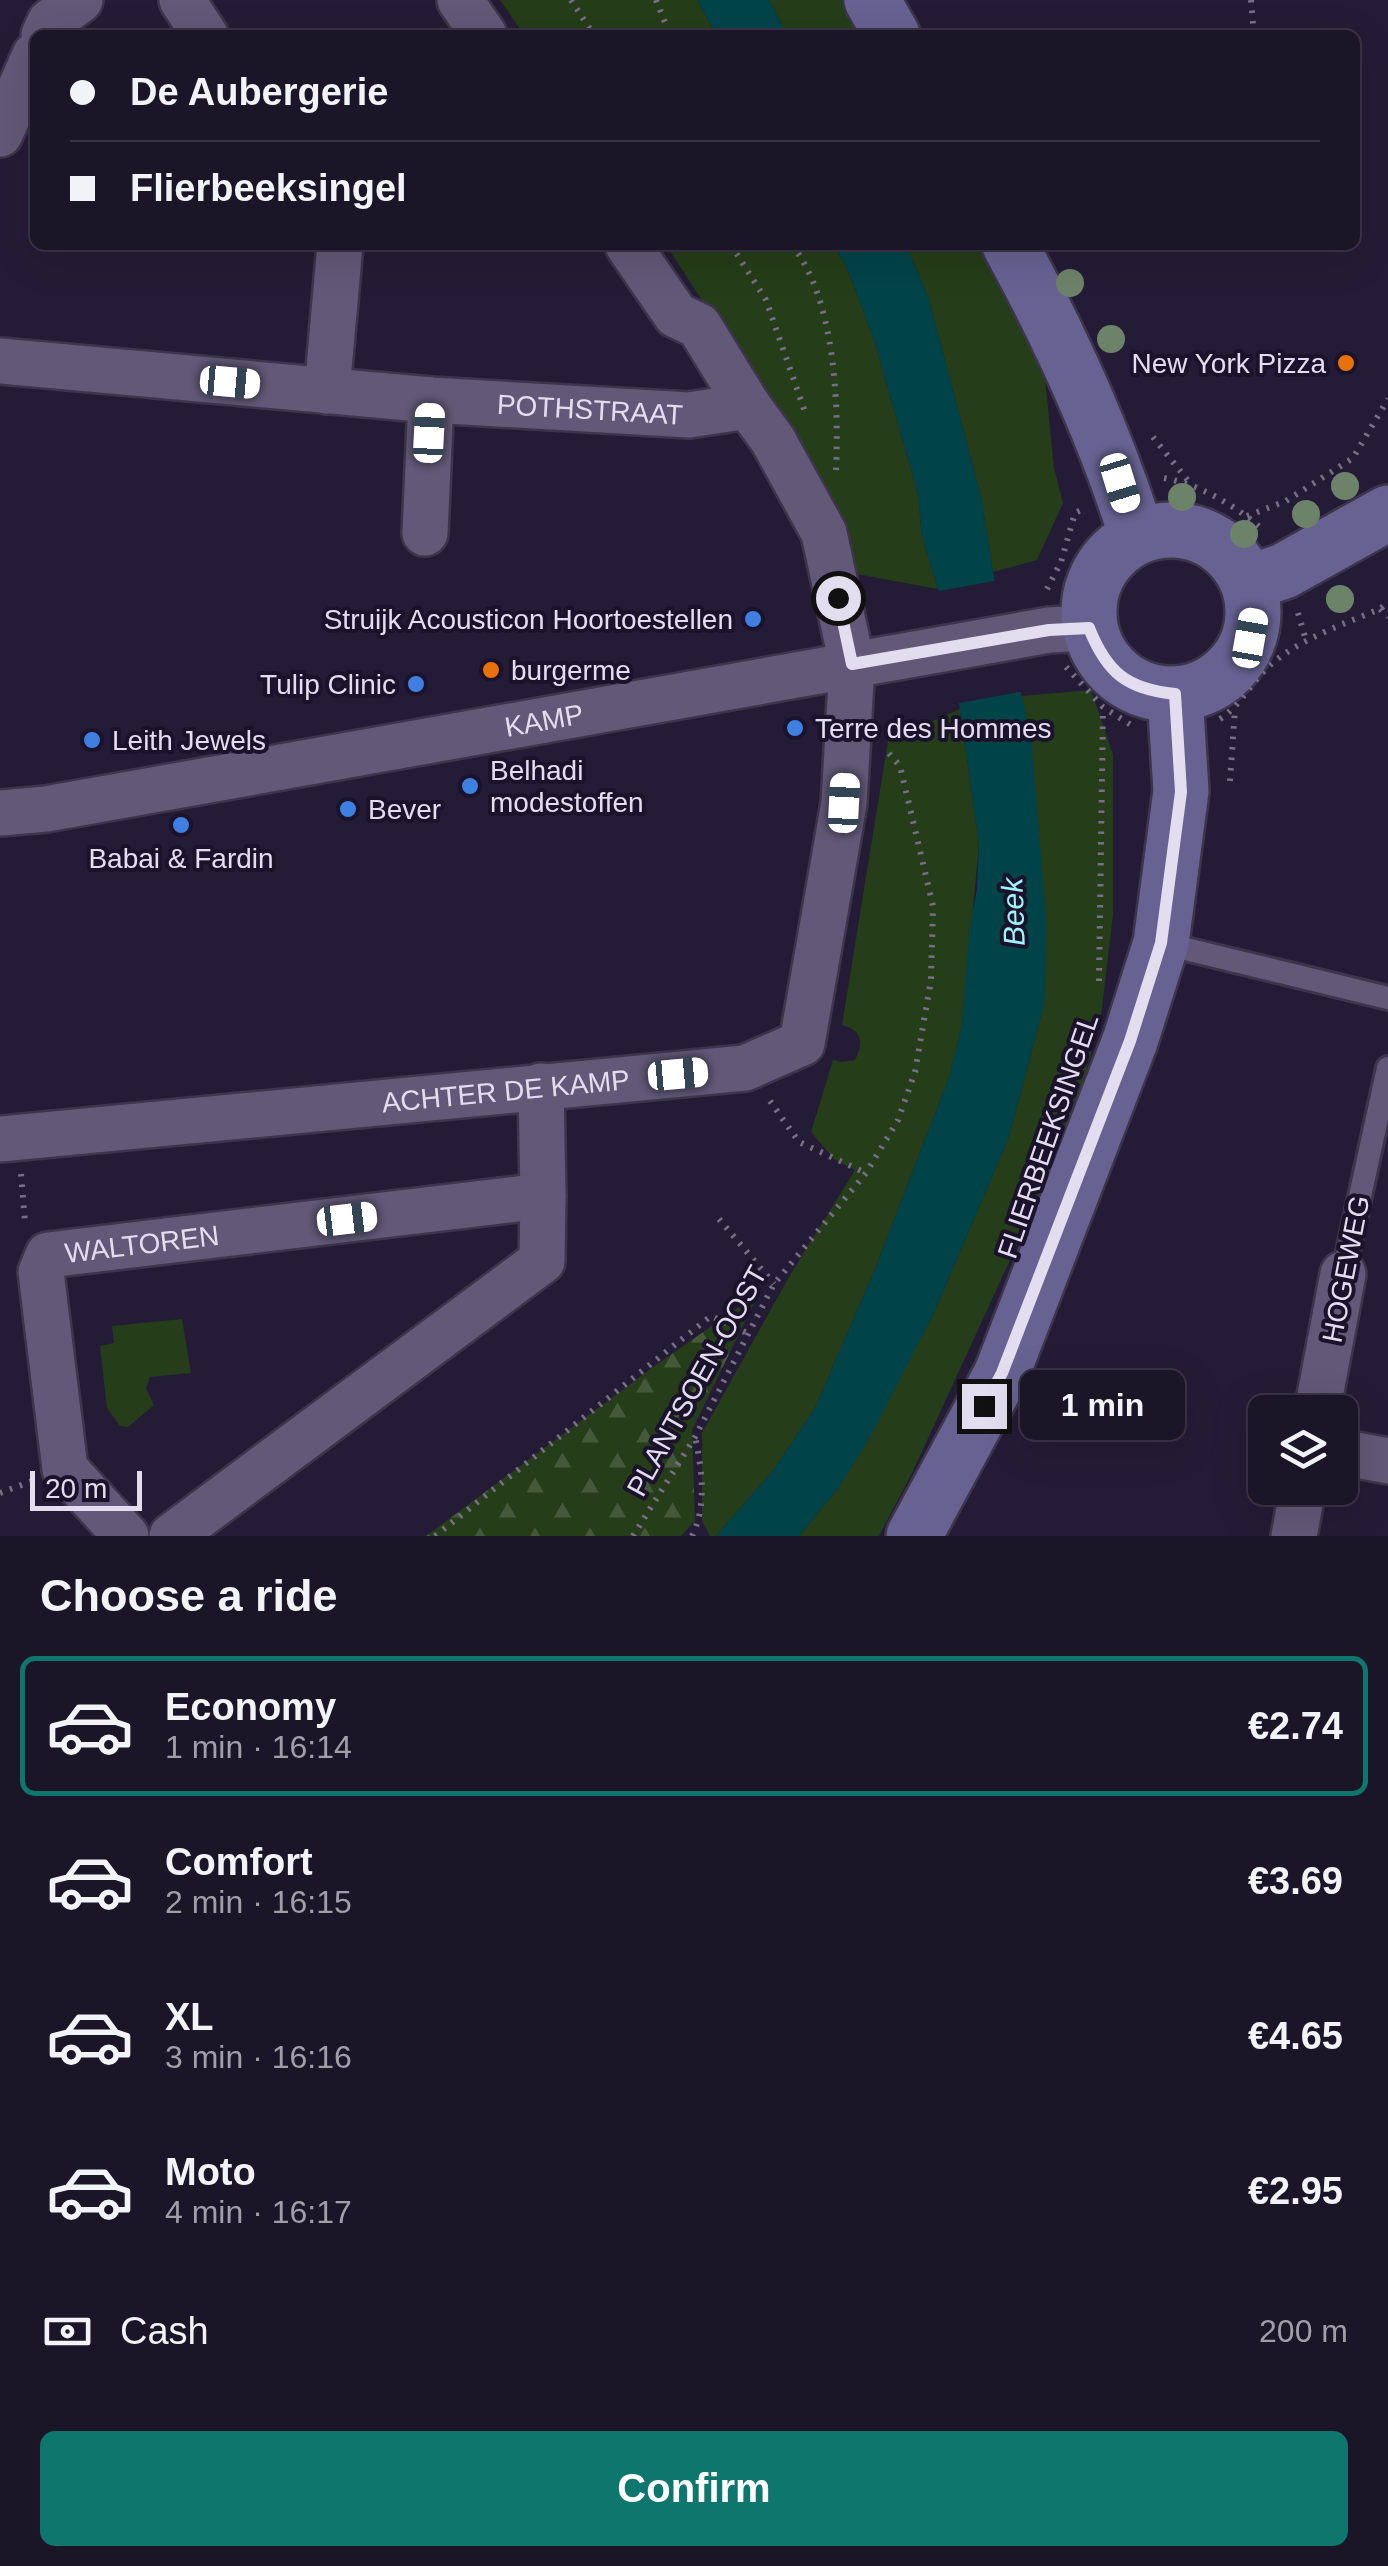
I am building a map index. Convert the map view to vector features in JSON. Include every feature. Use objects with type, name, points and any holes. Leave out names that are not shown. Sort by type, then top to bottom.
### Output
[{"type":"street","points":[[46,30],[50,22],[80,0]]},
{"type":"street","points":[[182,0],[202,30]]},
{"type":"street","points":[[460,0],[481,30]]},
{"type":"street","points":[[872,0],[889,30]]},
{"type":"street","points":[[0,134],[30,66]]},
{"type":"street","points":[[327,391],[340,250]]},
{"type":"street","name":"ACHTER DE KAMP","points":[[0,1140],[745,1068],[802,1044],[844,803],[852,664],[824,532],[773,440],[699,326],[676,315],[631,250]]},
{"type":"street","points":[[1013,250],[1054,329],[1120,483],[1137,536]]},
{"type":"street","name":"POTHSTRAAT","points":[[0,361],[430,400],[689,415],[748,406]]},
{"type":"street","points":[[424,534],[430,400]]},
{"type":"street","points":[[1249,583],[1284,571],[1388,513]]},
{"type":"street","points":[[1183,530],[1206,537],[1226,550],[1249,583],[1254,614],[1250,638],[1239,659],[1222,677],[1202,689],[1175,694],[1148,692],[1121,678],[1100,656],[1089,628],[1088,600],[1097,574],[1114,552],[1137,536],[1183,530]]},
{"type":"street","name":"KAMP","points":[[0,814],[1049,630],[1089,628]]},
{"type":"street","name":"FLIERBEEKSINGEL","points":[[914,1536],[1002,1373],[1130,1041],[1161,943],[1181,792],[1175,694]]},
{"type":"street","points":[[172,1536],[542,1261],[542,1086]]},
{"type":"street","name":"WALTOREN","points":[[126,1536],[65,1469],[41,1272],[48,1256],[543,1196]]},
{"type":"street","name":"HOGEWEG","points":[[1320,1395],[1343,1274]]},
{"type":"street","points":[[1358,1455],[1388,1461]]},
{"type":"street","points":[[1294,1536],[1300,1505]]},
{"type":"lane","points":[[1161,943],[1388,998]]},
{"type":"lane","name":"HOGEWEG","points":[[1343,1274],[1388,1068]]},
{"type":"path","points":[[572,0],[591,30]]},
{"type":"path","points":[[656,0],[668,30]]},
{"type":"path","points":[[1251,0],[1254,30]]},
{"type":"path","points":[[734,250],[766,300],[818,446],[794,476]]},
{"type":"path","points":[[795,250],[814,281],[828,336],[837,466],[834,503],[824,532]]},
{"type":"path","points":[[1247,516],[1286,501],[1352,458],[1388,399]]},
{"type":"path","points":[[1306,640],[1380,610],[1388,602]]},
{"type":"path","points":[[1380,610],[1388,616]]},
{"type":"path","name":"FLIERBEEKSINGEL","points":[[1099,988],[1103,707]]},
{"type":"path","name":"PLANTSOEN-OOST","points":[[633,1536],[695,1437],[774,1284],[866,1173],[898,1120],[915,1072],[931,980],[933,906],[900,766],[850,710]]},
{"type":"path","points":[[745,1068],[800,1142],[866,1173]]},
{"type":"path","points":[[719,1220],[774,1284]]},
{"type":"path","points":[[435,1536],[711,1316],[747,1332]]},
{"type":"path","points":[[692,1536],[698,1524],[702,1469],[695,1437]]},
{"type":"green space","points":[[500,0],[697,0],[714,30],[521,30]]},
{"type":"green space","points":[[769,0],[846,0],[863,30],[784,30]]},
{"type":"green space","points":[[669,250],[837,250],[874,340],[918,494],[922,536],[938,589],[851,573],[837,508]]},
{"type":"green space","points":[[908,250],[991,250],[1044,369],[1054,468],[1063,503],[1037,560],[993,572],[981,497],[929,300]]},
{"type":"green space","points":[[1091,690],[1113,754],[1113,915],[1101,1016],[1075,1113],[913,1471],[879,1536],[799,1536],[840,1486],[933,1315],[1009,1137],[1045,1001],[1031,737],[1021,696]]},
{"type":"green space","points":[[960,709],[979,844],[962,1025],[950,1075],[873,1274],[815,1408],[772,1472],[716,1536],[710,1536],[702,1521],[702,1433],[790,1275],[855,1170],[834,1159],[811,1132],[833,1060],[855,1060],[860,1048],[857,1034],[842,1025],[888,741]]},
{"type":"green space","points":[[759,1293],[692,1430],[695,1521],[681,1536],[426,1536],[656,1365]]},
{"type":"green space","points":[[182,1319],[191,1373],[150,1377],[146,1388],[154,1405],[128,1427],[120,1426],[107,1408],[100,1346],[114,1343],[112,1326]]},
{"type":"water","points":[[697,0],[769,0],[784,30],[714,30]]},
{"type":"water","name":"Beek","points":[[837,250],[908,250],[929,300],[981,497],[993,572],[1031,736],[1046,917],[1045,1001],[1009,1137],[933,1315],[840,1486],[799,1536],[716,1536],[772,1472],[815,1408],[873,1274],[950,1075],[962,1025],[969,931],[977,889],[979,844],[938,589],[922,536],[918,494],[874,340]]},
{"type":"pier","points":[[1000,580],[1025,691],[954,704],[933,592]]},
{"type":"place","name":"New York Pizza","points":[[1346,363]]},
{"type":"place","name":"Struijk Acousticon Hoortoestellen","points":[[753,619]]},
{"type":"place","name":"burgerme","points":[[491,670]]},
{"type":"place","name":"Tulip Clinic","points":[[416,684]]},
{"type":"place","name":"Terre des Hommes","points":[[795,728]]},
{"type":"place","name":"Leith Jewels","points":[[92,740]]},
{"type":"place","name":"Belhadi modestoffen","points":[[470,786]]},
{"type":"place","name":"Bever","points":[[348,809]]},
{"type":"place","name":"Babai & Fardin","points":[[181,825]]},
{"type":"route","points":[[838,598],[852,664],[1049,630],[1089,628],[1100,656],[1121,678],[1148,692],[1175,694],[1181,792],[1161,943],[1130,1041],[1002,1373],[984,1406]]}]
